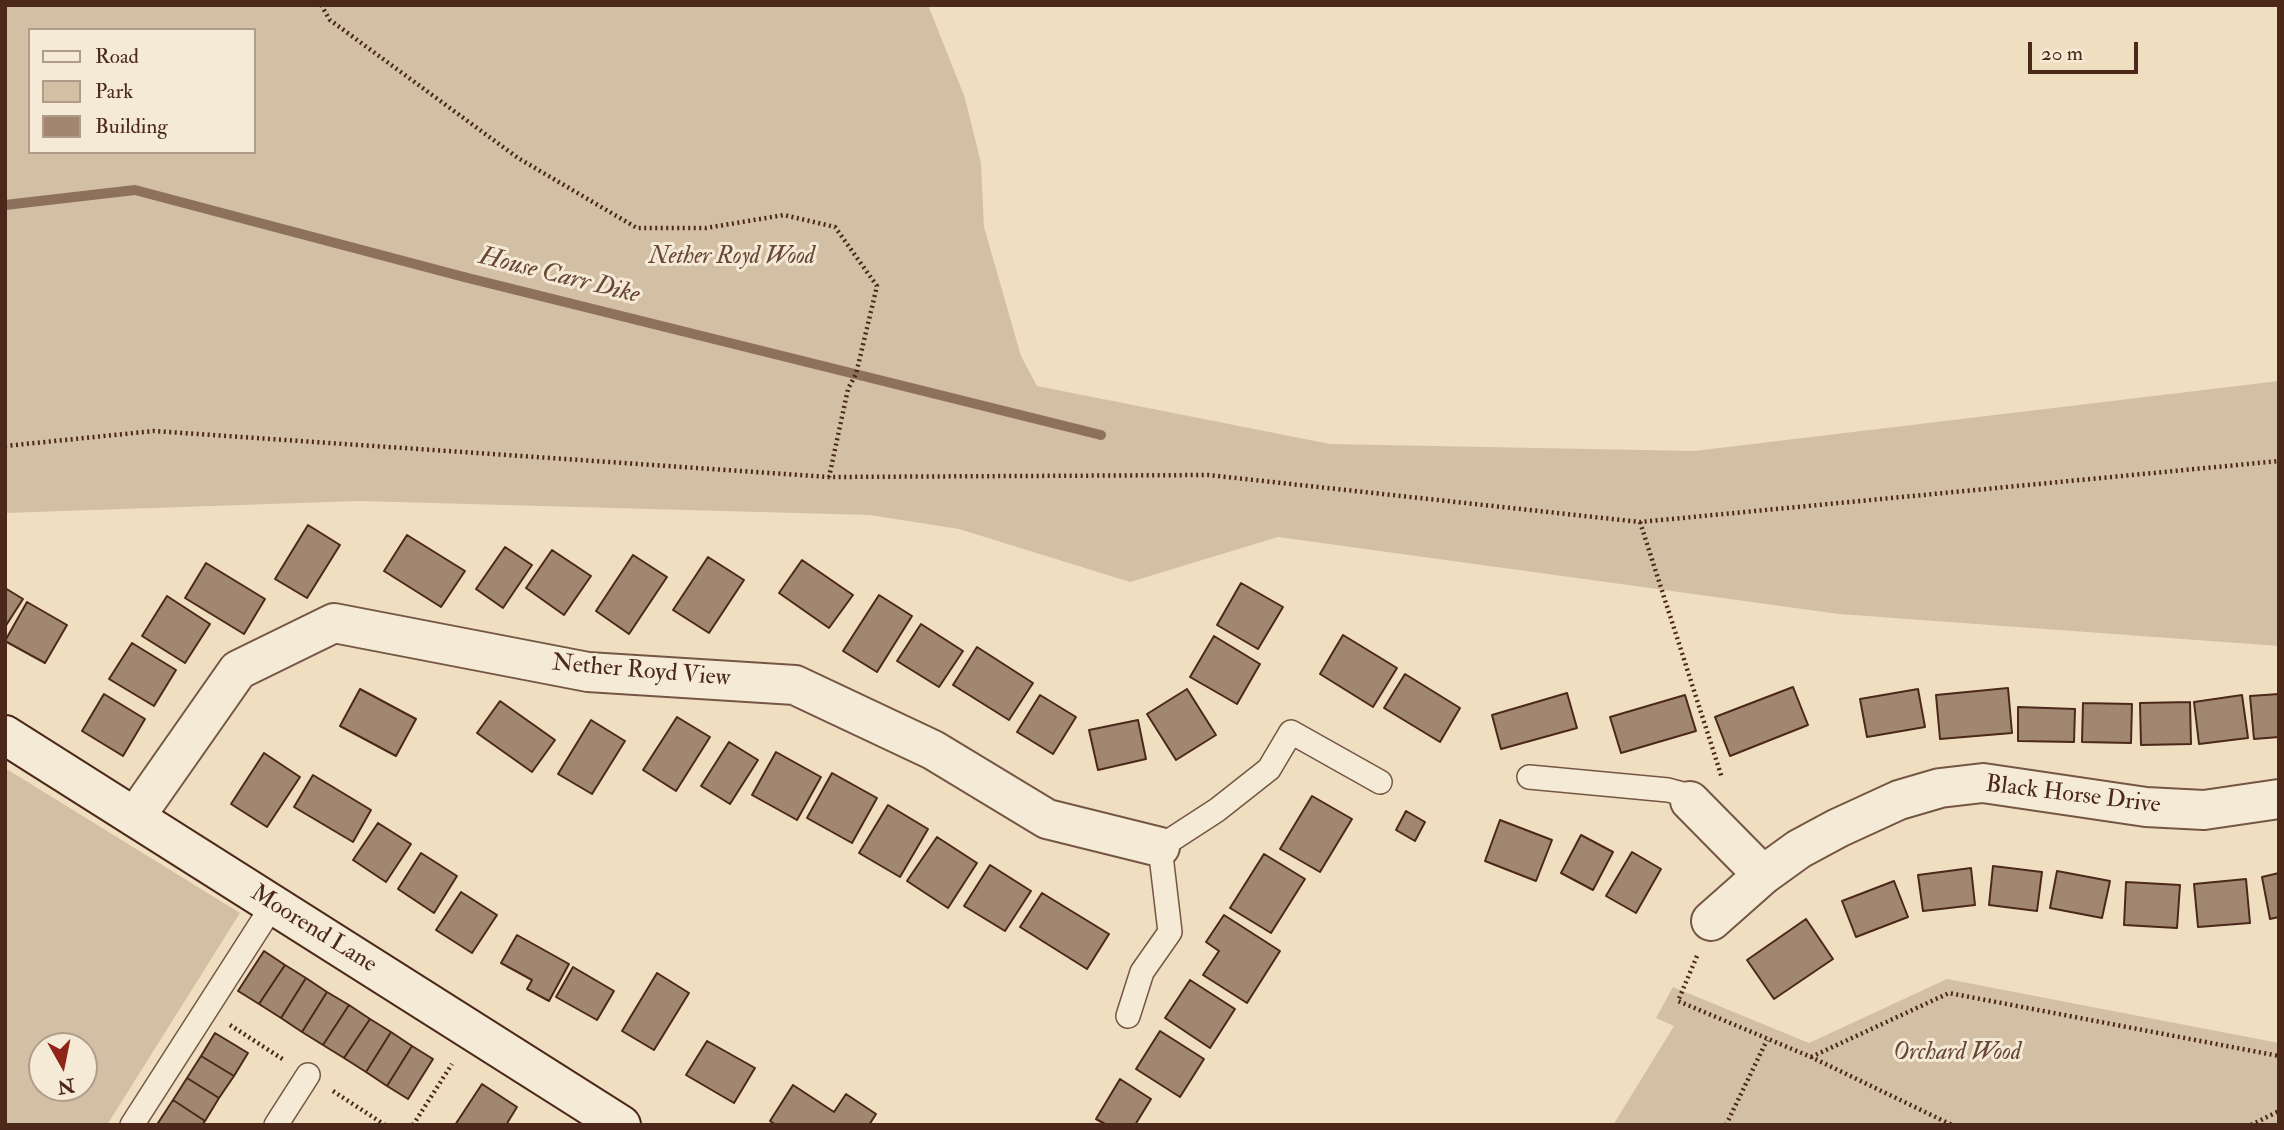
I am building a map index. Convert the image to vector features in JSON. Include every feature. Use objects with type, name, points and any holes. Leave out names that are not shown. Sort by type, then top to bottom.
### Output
[{"type":"street","name":"Nether Royd View","points":[[135,817],[238,670],[334,623],[588,672],[795,685],[933,750],[1047,818],[1160,847]]},
{"type":"street","name":"Moorend Lane","points":[[5,735],[621,1125]]},
{"type":"street","name":"Black Horse Drive","points":[[1711,921],[1763,875],[1799,849],[1899,800],[1940,788],[1983,783],[2146,807],[2204,810],[2279,799]]},
{"type":"street","points":[[1690,801],[1763,875]]},
{"type":"lane","points":[[1128,1016],[1142,972],[1170,932],[1160,847],[1217,810],[1269,769],[1291,732],[1380,782]]},
{"type":"lane","points":[[1530,777],[1668,790],[1683,794],[1690,801]]},
{"type":"lane","points":[[132,1125],[273,905]]},
{"type":"lane","points":[[275,1125],[307,1075]]},
{"type":"path","points":[[321,5],[330,20],[518,158],[637,228],[706,228],[784,215],[835,227],[877,286],[856,374],[848,389],[829,477]]},
{"type":"path","points":[[5,446],[153,432],[829,477],[1208,475],[1640,522],[2279,461]]},
{"type":"path","points":[[1640,522],[1724,784]]},
{"type":"path","points":[[1711,921],[1678,1001],[1811,1057],[1951,1125]]},
{"type":"path","points":[[1811,1057],[1948,993],[2279,1056]]},
{"type":"path","points":[[413,1125],[473,1031]]},
{"type":"path","points":[[1727,1125],[1767,1040]]},
{"type":"path","points":[[2251,1125],[2279,1111]]},
{"type":"green space","name":"Nether Royd Wood","points":[[5,5],[928,5],[965,98],[981,163],[984,227],[1021,356],[1037,386],[1330,444],[1694,451],[2279,381],[2279,646],[1839,614],[1278,537],[1130,582],[959,529],[869,515],[359,501],[5,513]]},
{"type":"green space","points":[[5,768],[240,913],[107,1125],[5,1125]]},
{"type":"green space","name":"Orchard Wood","points":[[1947,979],[2279,1043],[2279,1125],[1613,1125],[1674,1026],[1656,1018],[1673,987],[1809,1043]]},
{"type":"building","points":[[308,525],[340,545],[307,598],[275,579]]},
{"type":"building","points":[[407,535],[465,571],[441,607],[384,571]]},
{"type":"building","points":[[505,547],[532,565],[503,608],[476,589]]},
{"type":"building","points":[[552,550],[591,576],[564,615],[526,588]]},
{"type":"building","points":[[633,555],[667,577],[629,634],[596,611]]},
{"type":"building","points":[[708,557],[744,580],[709,633],[673,610]]},
{"type":"building","points":[[802,560],[853,595],[829,628],[779,593]]},
{"type":"building","points":[[206,563],[265,599],[244,634],[185,598]]},
{"type":"building","points":[[1241,583],[1283,607],[1258,649],[1217,625]]},
{"type":"building","points":[[5,588],[23,599],[5,627]]},
{"type":"building","points":[[879,595],[912,616],[877,672],[843,651]]},
{"type":"building","points":[[167,596],[210,624],[185,663],[142,636]]},
{"type":"building","points":[[27,602],[67,625],[45,663],[5,641]]},
{"type":"building","points":[[921,624],[963,651],[939,687],[897,661]]},
{"type":"building","points":[[1343,635],[1397,668],[1373,707],[1320,674]]},
{"type":"building","points":[[1214,636],[1260,664],[1237,704],[1190,677]]},
{"type":"building","points":[[132,643],[176,670],[154,706],[109,679]]},
{"type":"building","points":[[977,647],[1033,683],[1009,720],[953,685]]},
{"type":"building","points":[[1405,674],[1460,708],[1440,742],[1384,708]]},
{"type":"building","points":[[1793,687],[1808,725],[1730,756],[1715,717]]},
{"type":"building","points":[[2008,688],[2012,733],[1940,739],[1936,695]]},
{"type":"building","points":[[360,689],[416,719],[396,756],[340,726]]},
{"type":"building","points":[[1187,689],[1216,735],[1176,760],[1147,714]]},
{"type":"building","points":[[1918,689],[1925,727],[1867,737],[1860,699]]},
{"type":"building","points":[[1567,693],[1577,728],[1501,749],[1492,715]]},
{"type":"building","points":[[104,694],[145,719],[123,756],[82,731]]},
{"type":"building","points":[[2279,694],[2279,737],[2254,739],[2250,696]]},
{"type":"building","points":[[1040,695],[1076,717],[1053,754],[1017,732]]},
{"type":"building","points":[[1685,695],[1696,731],[1621,753],[1610,717]]},
{"type":"building","points":[[2242,695],[2248,738],[2199,744],[2194,702]]},
{"type":"building","points":[[500,701],[555,740],[532,772],[477,733]]},
{"type":"building","points":[[2190,702],[2191,744],[2141,745],[2140,703]]},
{"type":"building","points":[[2083,703],[2132,704],[2131,743],[2082,742]]},
{"type":"building","points":[[2018,707],[2075,709],[2074,742],[2018,741]]},
{"type":"building","points":[[677,717],[710,737],[676,791],[643,770]]},
{"type":"building","points":[[591,720],[625,741],[592,794],[558,774]]},
{"type":"building","points":[[1138,720],[1146,759],[1098,770],[1089,730]]},
{"type":"building","points":[[729,742],[758,760],[730,804],[701,786]]},
{"type":"building","points":[[776,752],[821,777],[797,820],[752,795]]},
{"type":"building","points":[[264,753],[300,777],[267,827],[231,804]]},
{"type":"building","points":[[832,773],[877,798],[852,843],[807,818]]},
{"type":"building","points":[[313,775],[371,810],[353,842],[294,807]]},
{"type":"building","points":[[1312,796],[1352,819],[1320,872],[1280,849]]},
{"type":"building","points":[[888,805],[928,829],[900,877],[859,853]]},
{"type":"building","points":[[1406,811],[1425,822],[1415,841],[1396,830]]},
{"type":"building","points":[[1500,820],[1552,840],[1536,881],[1485,861]]},
{"type":"building","points":[[378,823],[411,844],[386,882],[353,860]]},
{"type":"building","points":[[1581,835],[1613,852],[1593,890],[1561,873]]},
{"type":"building","points":[[937,837],[977,863],[948,908],[907,881]]},
{"type":"building","points":[[1632,852],[1661,869],[1636,913],[1606,896]]},
{"type":"building","points":[[421,853],[457,876],[434,913],[398,889]]},
{"type":"building","points":[[1264,854],[1305,879],[1271,933],[1230,908]]},
{"type":"building","points":[[990,865],[1031,891],[1005,931],[964,906]]},
{"type":"building","points":[[1993,866],[2042,872],[2037,911],[1989,905]]},
{"type":"building","points":[[1971,868],[1975,905],[1923,911],[1918,875]]},
{"type":"building","points":[[2057,871],[2110,881],[2102,918],[2050,908]]},
{"type":"building","points":[[2279,873],[2279,917],[2270,919],[2262,877]]},
{"type":"building","points":[[2246,879],[2250,923],[2198,927],[2194,884]]},
{"type":"building","points":[[1894,881],[1908,917],[1856,937],[1842,901]]},
{"type":"building","points":[[2126,882],[2180,885],[2177,928],[2124,925]]},
{"type":"building","points":[[461,892],[497,915],[472,953],[436,930]]},
{"type":"building","points":[[1042,893],[1109,934],[1087,969],[1020,927]]},
{"type":"building","points":[[1224,915],[1280,951],[1247,1003],[1203,975],[1219,951],[1206,942]]},
{"type":"building","points":[[1806,919],[1833,959],[1774,999],[1747,960]]},
{"type":"building","points":[[517,935],[569,964],[549,1001],[527,989],[532,980],[501,963]]},
{"type":"building","points":[[264,951],[285,965],[259,1004],[238,991]]},
{"type":"building","points":[[285,965],[306,978],[281,1018],[259,1004]]},
{"type":"building","points":[[573,967],[614,991],[597,1020],[556,997]]},
{"type":"building","points":[[657,973],[689,993],[654,1050],[622,1031]]},
{"type":"building","points":[[306,978],[327,992],[302,1032],[281,1018]]},
{"type":"building","points":[[1190,980],[1235,1009],[1210,1048],[1165,1018]]},
{"type":"building","points":[[327,992],[349,1005],[323,1045],[302,1032]]},
{"type":"building","points":[[349,1005],[370,1019],[344,1058],[323,1045]]},
{"type":"building","points":[[370,1019],[391,1032],[366,1072],[344,1058]]},
{"type":"building","points":[[1160,1031],[1204,1059],[1180,1097],[1136,1069]]},
{"type":"building","points":[[391,1032],[412,1046],[387,1086],[366,1072]]},
{"type":"building","points":[[215,1033],[248,1053],[234,1076],[201,1056]]},
{"type":"building","points":[[707,1041],[755,1068],[734,1103],[686,1075]]},
{"type":"building","points":[[412,1046],[433,1059],[408,1099],[387,1086]]},
{"type":"building","points":[[201,1056],[234,1076],[219,1098],[187,1078]]},
{"type":"building","points":[[187,1078],[219,1098],[205,1121],[173,1100]]},
{"type":"building","points":[[1120,1079],[1151,1099],[1135,1125],[1107,1125],[1096,1119]]},
{"type":"building","points":[[482,1084],[517,1107],[506,1125],[455,1125]]},
{"type":"building","points":[[793,1085],[834,1112],[846,1094],[876,1114],[869,1125],[776,1125],[770,1121]]},
{"type":"building","points":[[173,1100],[205,1121],[202,1125],[158,1123]]},
{"type":"waterway","name":"House Carr Dike","points":[[5,205],[135,190],[464,277],[1101,435]]}]
